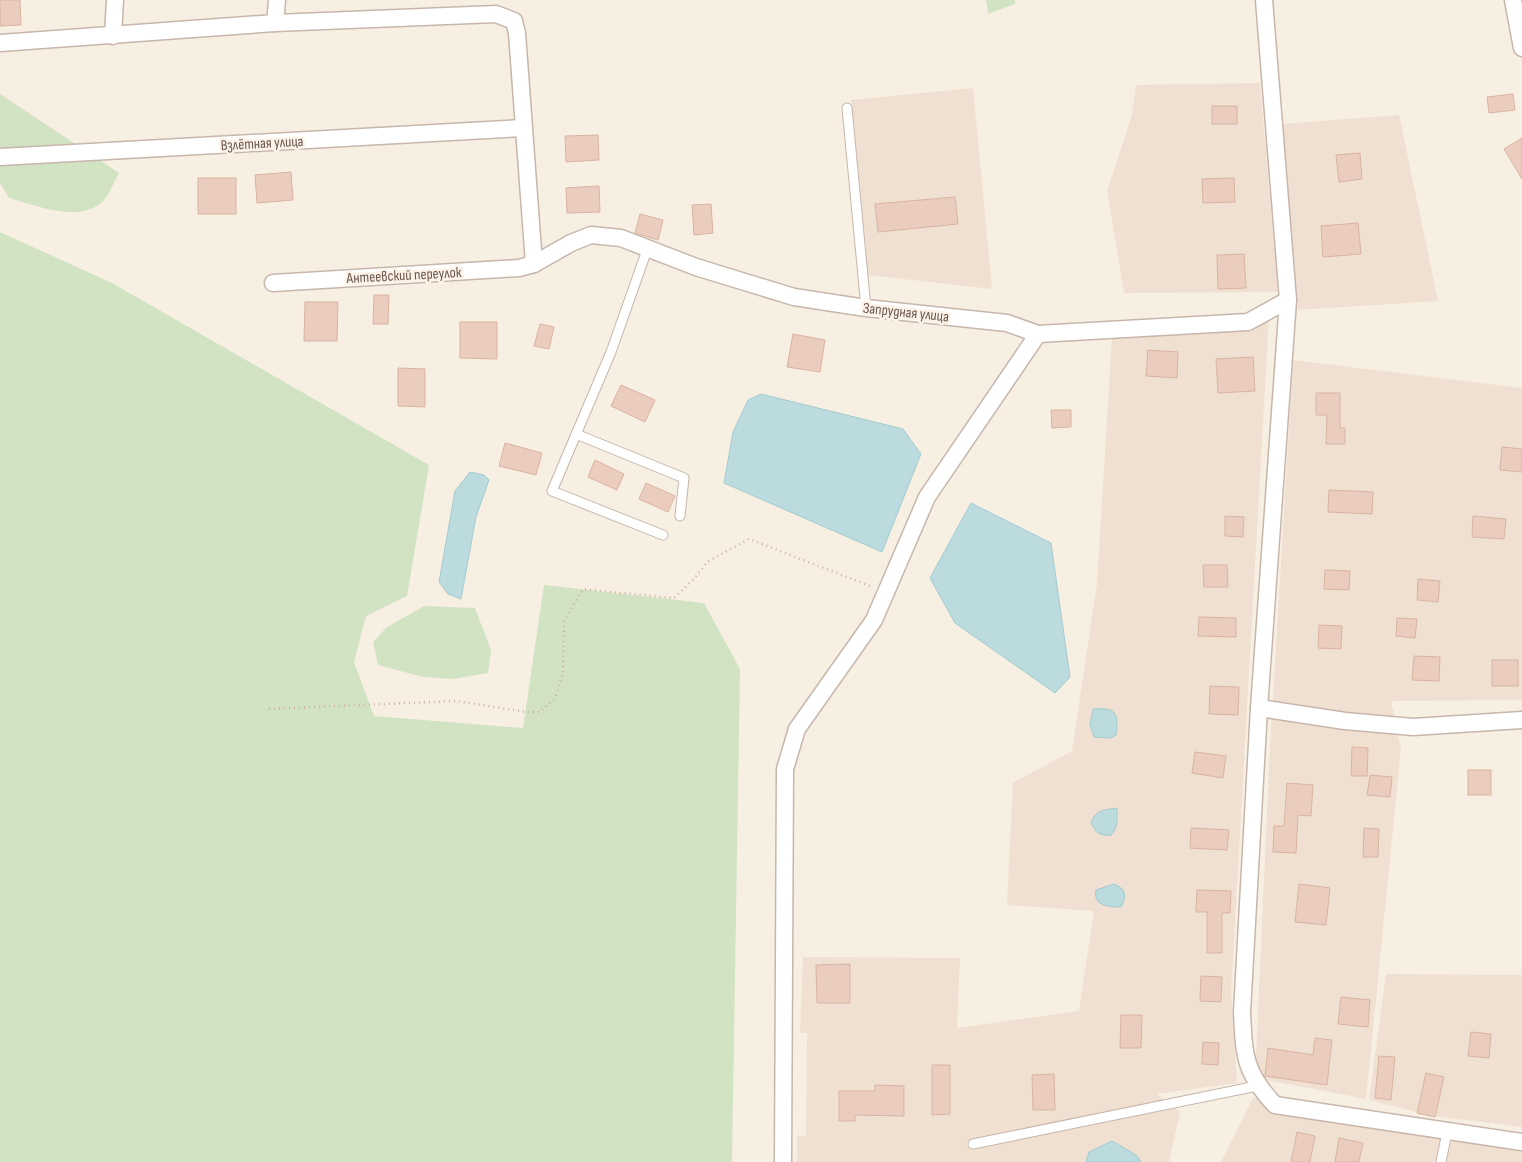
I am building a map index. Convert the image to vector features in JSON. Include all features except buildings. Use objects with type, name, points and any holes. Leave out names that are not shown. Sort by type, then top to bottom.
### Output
[{"type":"street","points":[[113,36],[115,0]]},
{"type":"street","points":[[275,22],[277,0]]},
{"type":"street","points":[[1264,0],[1288,300],[1259,708],[1242,1012],[1244,1053],[1257,1086],[1275,1105],[1522,1142]]},
{"type":"street","points":[[1514,0],[1522,48]]},
{"type":"street","points":[[0,43],[113,36],[438,8],[496,14],[514,21],[517,32],[534,264]]},
{"type":"street","name":"Взлётная улица","points":[[0,157],[524,128]]},
{"type":"street","name":"Запрудная улица","points":[[534,264],[571,243],[591,235],[621,238],[696,267],[794,297],[866,308],[1007,323],[1038,334],[1248,322],[1288,300]]},
{"type":"street","name":"Антеевский переулок","points":[[274,283],[519,268],[534,264]]},
{"type":"street","points":[[783,1162],[785,768],[798,729],[874,620],[927,497],[1038,334]]},
{"type":"street","points":[[1259,708],[1345,721],[1413,727],[1522,720]]},
{"type":"lane","points":[[847,108],[866,308]]},
{"type":"lane","points":[[648,247],[611,352],[552,491],[663,535]]},
{"type":"lane","points":[[576,434],[684,478],[680,516]]},
{"type":"lane","points":[[973,1144],[1257,1086]]},
{"type":"lane","points":[[1441,1162],[1447,1132]]},
{"type":"path","points":[[269,709],[456,701],[526,712],[540,712],[555,698],[563,674],[564,622],[583,589],[674,598],[694,579],[707,562],[749,539],[886,592]]},
{"type":"shaded area","points":[[1260,83],[1278,292],[1124,293],[1107,191],[1132,115],[1136,85]]},
{"type":"shaded area","points":[[973,88],[992,289],[868,275],[851,100]]},
{"type":"shaded area","points":[[1399,115],[1438,301],[1298,310],[1282,124]]},
{"type":"shaded area","points":[[1269,316],[1231,993],[1237,1083],[1157,1094],[1180,1112],[1169,1162],[797,1162],[797,1136],[806,1136],[807,1033],[800,1033],[803,957],[960,958],[957,1028],[1079,1011],[1094,911],[1007,905],[1013,783],[1072,751],[1097,584],[1113,321]]},
{"type":"shaded area","points":[[1293,360],[1522,388],[1522,700],[1391,701],[1401,749],[1366,1099],[1255,1078],[1270,747]]},
{"type":"shaded area","points":[[1386,974],[1522,975],[1522,1127],[1432,1116],[1369,1100]]},
{"type":"shaded area","points":[[1253,1098],[1522,1137],[1522,1162],[1221,1162]]},
{"type":"green space","points":[[986,0],[1015,0],[1015,4],[988,14]]},
{"type":"green space","points":[[0,94],[119,173],[101,203],[91,209],[80,212],[68,212],[43,208],[9,198],[0,183]]},
{"type":"green space","points":[[0,232],[112,283],[429,465],[407,596],[366,616],[354,662],[374,716],[523,728],[544,585],[704,603],[740,669],[732,1162],[0,1162]]},
{"type":"green space","points":[[424,606],[475,608],[491,650],[488,673],[453,679],[423,677],[378,665],[373,642],[387,627]]},
{"type":"water","points":[[761,394],[903,429],[921,454],[882,552],[724,483],[733,432],[748,400]]},
{"type":"water","points":[[470,472],[484,475],[489,480],[476,517],[461,599],[448,594],[439,582],[455,491]]},
{"type":"water","points":[[971,503],[1051,543],[1070,677],[1055,693],[955,623],[930,578]]},
{"type":"water","points":[[1093,709],[1107,709],[1114,713],[1117,721],[1116,735],[1111,738],[1094,737],[1090,724]]},
{"type":"water","points":[[1117,808],[1115,830],[1111,835],[1101,834],[1091,823],[1095,815],[1101,811]]},
{"type":"water","points":[[1114,884],[1121,888],[1125,896],[1121,907],[1107,906],[1097,899],[1096,890]]},
{"type":"water","points":[[1112,1141],[1136,1155],[1141,1162],[1086,1162],[1089,1152]]}]
